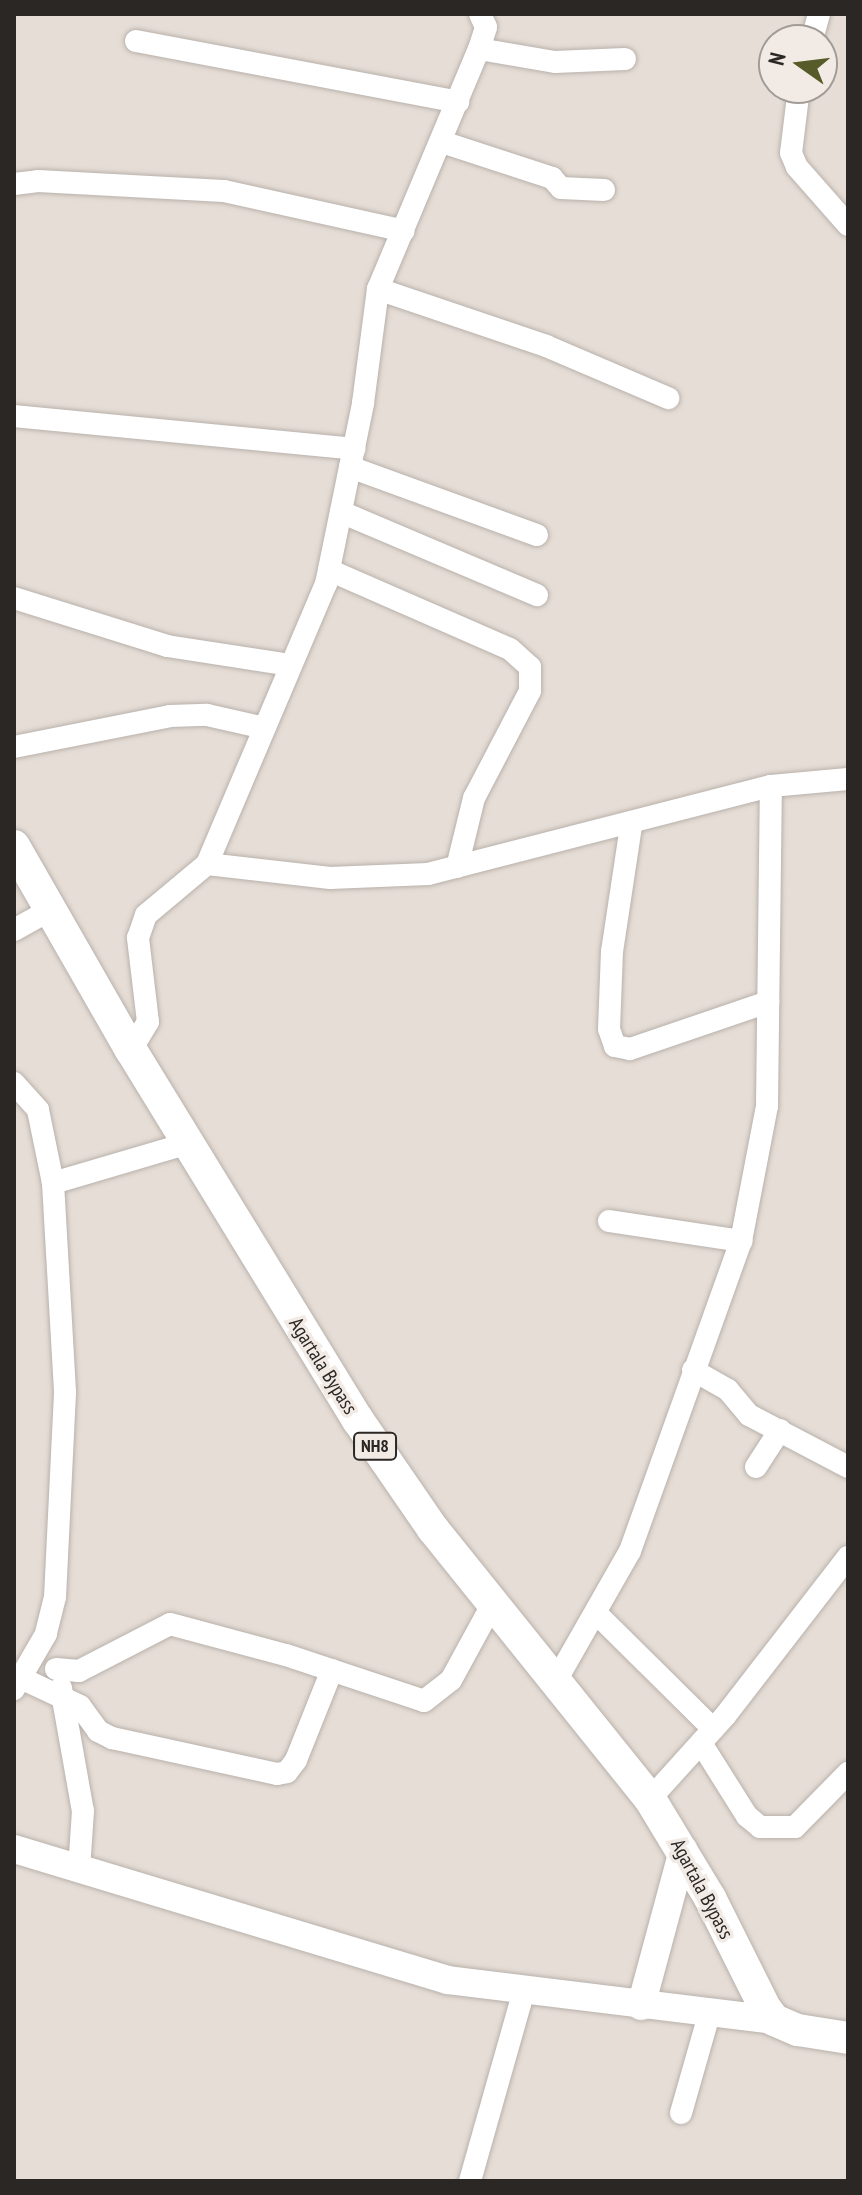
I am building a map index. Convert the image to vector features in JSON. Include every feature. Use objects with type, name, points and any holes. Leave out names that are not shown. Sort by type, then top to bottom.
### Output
[{"type":"highway","name":"Agartala Bypass","points":[[14,846],[131,1050],[365,1431],[493,1603],[557,1679],[650,1799],[683,1850],[774,2020]]},
{"type":"highway","points":[[774,2020],[798,2030],[848,2038]]},
{"type":"main road","points":[[14,1849],[448,1980],[774,2020]]},
{"type":"main road","points":[[641,2006],[683,1850]]},
{"type":"street","points":[[131,1050],[148,1022],[138,938],[146,915],[207,864],[329,570],[352,458],[378,289],[479,49],[486,27],[480,14]]},
{"type":"street","points":[[136,41],[458,102]]},
{"type":"street","points":[[479,49],[555,62],[625,59]]},
{"type":"street","points":[[797,104],[791,153],[797,167],[848,225]]},
{"type":"street","points":[[442,142],[552,178],[561,188],[604,190]]},
{"type":"street","points":[[14,184],[38,181],[224,191],[404,231]]},
{"type":"street","points":[[378,289],[546,346],[668,398]]},
{"type":"street","points":[[14,416],[352,458],[537,535]]},
{"type":"street","points":[[341,512],[537,595]]},
{"type":"street","points":[[329,570],[510,649],[530,667],[530,691],[474,798],[457,867]]},
{"type":"street","points":[[14,598],[167,646],[290,665]]},
{"type":"street","points":[[14,747],[170,716],[207,715],[264,728]]},
{"type":"street","points":[[207,864],[330,878],[428,874],[631,826],[771,786],[848,779]]},
{"type":"street","points":[[557,1679],[598,1615],[626,1561],[741,1241],[767,1106],[771,786]]},
{"type":"street","points":[[631,826],[612,951],[609,1029],[615,1046],[630,1049],[768,1002]]},
{"type":"street","points":[[14,930],[52,909]]},
{"type":"street","points":[[14,1083],[38,1110],[53,1183],[65,1393],[55,1597],[41,1644],[19,1684],[62,1695],[80,1706],[98,1731],[112,1738],[277,1774],[287,1772],[296,1760],[332,1670]]},
{"type":"street","points":[[53,1183],[189,1143]]},
{"type":"street","points":[[609,1221],[741,1241]]},
{"type":"street","points":[[693,1370],[728,1390],[741,1410],[848,1467]]},
{"type":"street","points":[[756,1467],[780,1430]]},
{"type":"street","points":[[650,1799],[707,1736],[848,1557]]},
{"type":"street","points":[[56,1669],[79,1671],[170,1624],[332,1670],[424,1701],[451,1680],[493,1603]]},
{"type":"street","points":[[598,1615],[707,1736],[747,1816],[760,1827],[795,1827],[848,1773]]},
{"type":"street","points":[[41,1644],[56,1669],[83,1811],[79,1869]]},
{"type":"street","points":[[470,2181],[524,1990]]},
{"type":"street","points":[[681,2113],[710,2011]]}]
